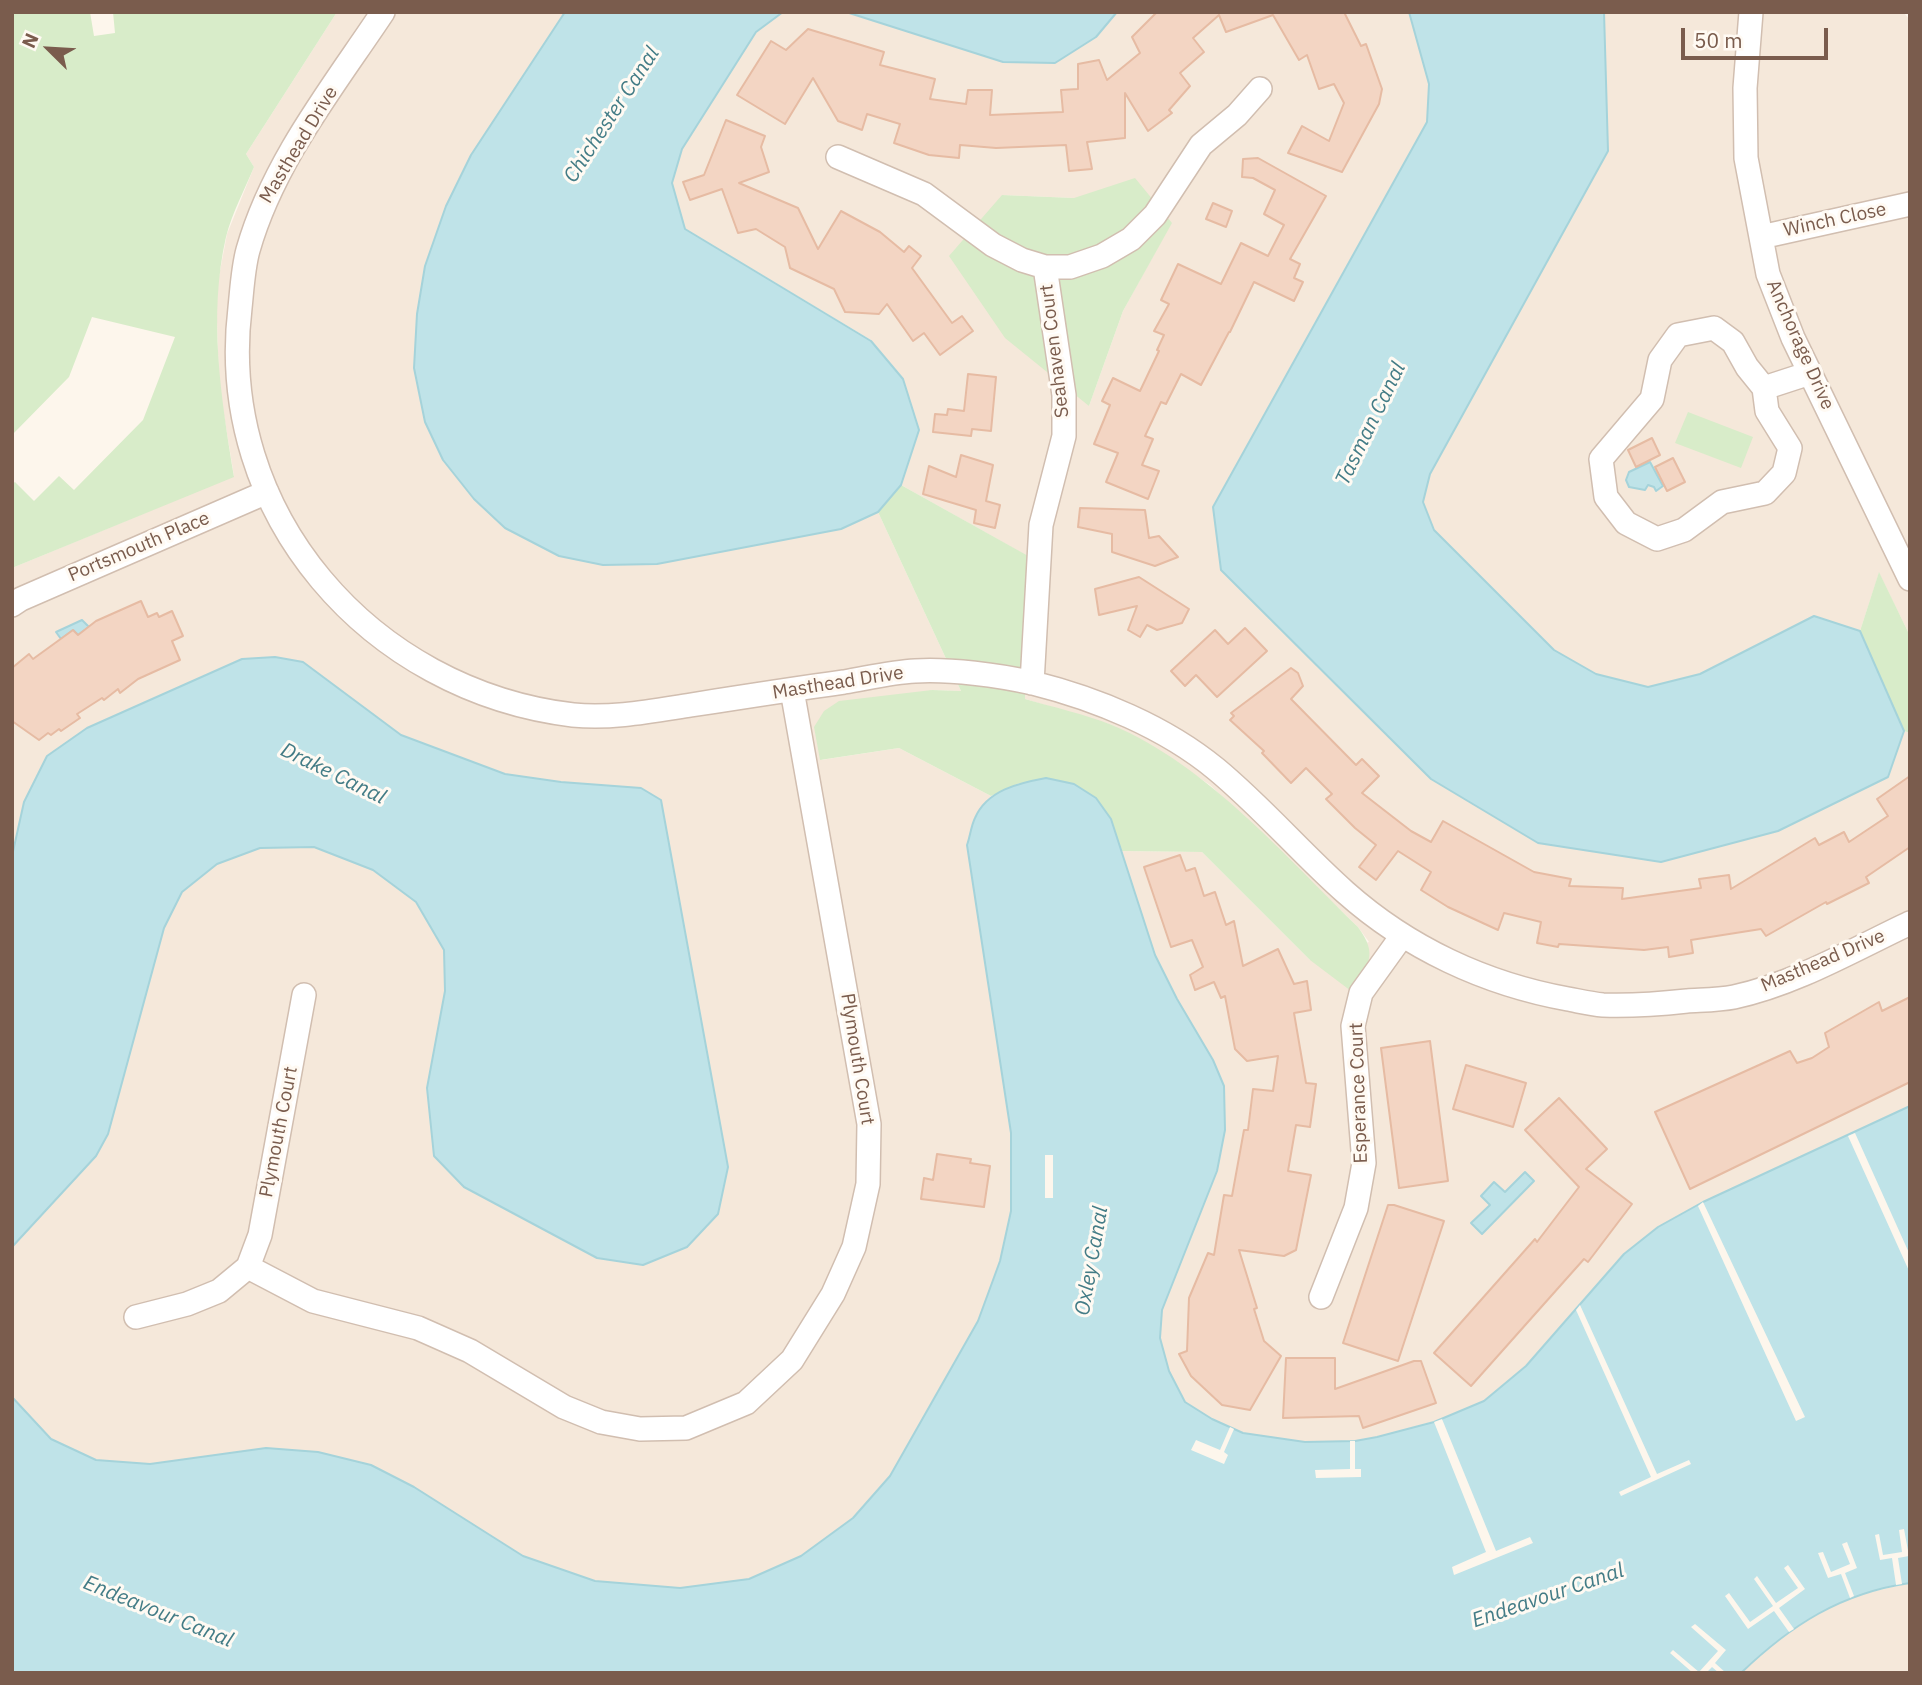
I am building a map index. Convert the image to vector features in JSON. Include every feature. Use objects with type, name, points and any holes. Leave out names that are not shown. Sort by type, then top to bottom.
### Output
[{"type":"street","name":"Masthead Drive","points":[[383,12],[296,144],[263,203],[246,257],[237,327],[236,375],[245,427],[267,492],[307,564],[352,614],[408,656],[460,685],[510,703],[576,715],[626,715],[916,671],[985,675],[1032,683],[1082,698],[1130,717],[1179,744],[1215,769],[1348,895],[1402,936],[1460,967],[1532,993],[1600,1005],[1663,1004],[1733,997],[1778,983],[1910,923]]},
{"type":"street","name":"Anchorage Drive","points":[[1751,12],[1745,88],[1746,158],[1768,274],[1810,373],[1910,579]]},
{"type":"street","name":"Seahaven Court","points":[[838,157],[925,194],[993,246],[1022,260],[1045,267],[1070,267],[1102,256],[1130,239],[1155,215],[1201,145],[1237,114],[1260,89]]},
{"type":"street","name":"Winch Close","points":[[1761,237],[1910,204]]},
{"type":"street","name":"Seahaven Court","points":[[1032,683],[1041,525],[1064,436],[1064,395],[1045,267]]},
{"type":"street","points":[[1714,328],[1733,342],[1747,367],[1764,388],[1767,411],[1790,448],[1784,473],[1765,493],[1722,502],[1684,530],[1657,539],[1626,523],[1605,497],[1601,459],[1652,399],[1660,360],[1678,335],[1714,328]]},
{"type":"street","points":[[1764,388],[1810,373]]},
{"type":"street","name":"Portsmouth Place","points":[[12,605],[267,492]]},
{"type":"street","name":"Plymouth Court","points":[[304,995],[260,1235],[248,1267],[313,1301],[418,1328],[470,1350],[564,1406],[601,1422],[640,1429],[686,1428],[746,1403],[792,1360],[833,1294],[854,1247],[868,1184],[869,1124],[792,690]]},
{"type":"street","name":"Esperance Court","points":[[1321,1297],[1356,1208],[1364,1163],[1353,1026],[1361,993],[1402,936]]},
{"type":"street","points":[[136,1317],[187,1304],[219,1291],[248,1267]]},
{"type":"shaded area","points":[[337,12],[565,12],[471,155],[446,206],[425,266],[417,314],[414,368],[425,422],[443,460],[474,499],[603,565],[657,564],[841,529],[878,512],[961,691],[932,690],[821,760],[899,748],[991,796],[975,816],[1011,1133],[1011,1211],[1000,1261],[978,1321],[890,1476],[853,1518],[801,1556],[749,1579],[680,1588],[595,1581],[523,1556],[414,1487],[371,1465],[318,1452],[266,1448],[150,1464],[96,1460],[51,1439],[12,1397],[12,1247],[96,1156],[108,1134],[164,928],[182,892],[217,864],[260,848],[314,847],[373,870],[416,902],[444,950],[445,991],[427,1088],[561,782],[505,774],[401,735],[303,662],[275,657],[242,659],[87,728],[47,756],[24,802],[12,856],[12,568],[234,476],[219,385],[216,292],[227,234],[254,167],[246,154]]},
{"type":"shaded area","points":[[783,12],[846,12],[1003,62],[1055,63],[1096,37],[1117,12],[1409,12],[1429,84],[1427,122],[1213,507],[1221,570],[1888,777],[1904,731],[1910,733],[1910,1106],[1703,1202],[1580,1305],[1526,1366],[1484,1401],[1442,1419],[1355,1441],[1305,1442],[1243,1433],[1212,1419],[1185,1402],[1169,1371],[1160,1338],[1162,1310],[1217,1171],[1177,999],[1155,955],[1121,851],[1202,852],[1310,960],[1369,942],[1358,927],[1210,785],[1162,753],[1112,725],[1025,699],[1029,557],[901,485],[919,430],[871,340],[685,229],[672,183],[682,149],[756,32]],"holes":[[[1002,195],[1074,198],[1171,223],[1123,311],[1089,406]]]},
{"type":"shaded area","points":[[1604,12],[1903,12],[1910,20],[1910,636],[1879,573],[1860,631],[1814,616],[1700,674],[1648,687],[1596,674],[1554,650],[1434,530],[1423,502],[1430,474],[1608,151]]},
{"type":"shaded area","points":[[1910,1583],[1910,1673],[1741,1673],[1772,1643],[1816,1613],[1854,1596]]},
{"type":"green space","points":[[12,12],[90,12],[94,36],[115,33],[113,12],[337,12],[246,154],[254,167],[226,237],[218,297],[218,357],[234,477],[12,568],[12,484],[15,482],[34,501],[59,476],[74,490],[143,420],[175,337],[92,317],[69,377],[12,435]]},
{"type":"green space","points":[[1135,178],[1172,223],[1123,311],[1089,406],[1005,338],[949,256],[1002,195],[1074,198]]},
{"type":"green space","points":[[1688,412],[1753,437],[1741,468],[1675,443]]},
{"type":"green space","points":[[901,485],[1030,557],[1025,699],[1101,721],[1147,742],[1180,763],[1243,814],[1358,927],[1368,945],[1369,960],[1351,991],[1310,960],[1202,852],[1121,851],[1111,819],[1074,784],[1046,778],[1017,784],[991,796],[899,748],[820,760],[814,727],[824,711],[839,701],[932,690],[961,691],[878,512]]},
{"type":"green space","points":[[1879,572],[1910,636],[1910,733],[1904,731],[1860,631]]},
{"type":"water","name":"Chichester Canal","points":[[565,12],[783,12],[756,32],[682,149],[672,183],[685,229],[871,341],[903,379],[919,430],[901,485],[878,512],[841,529],[657,564],[603,565],[559,556],[505,528],[474,499],[443,460],[425,422],[414,368],[417,314],[425,266],[446,206],[471,155]]},
{"type":"water","points":[[846,12],[1117,12],[1096,37],[1055,63],[1003,62]]},
{"type":"water","name":"Tasman Canal","points":[[1409,12],[1604,12],[1608,151],[1430,474],[1423,502],[1434,530],[1554,650],[1596,674],[1648,687],[1700,674],[1814,616],[1860,631],[1904,731],[1888,777],[1778,831],[1661,862],[1538,843],[1431,779],[1221,570],[1213,507],[1427,122],[1429,84]]},
{"type":"water","points":[[1650,462],[1663,486],[1656,491],[1648,485],[1645,490],[1629,487],[1626,480],[1629,472]]},
{"type":"water","points":[[82,620],[89,627],[78,635],[73,630],[61,639],[56,632]]},
{"type":"water","name":"Drake Canal","points":[[275,657],[303,662],[401,735],[505,774],[561,782],[641,788],[661,800],[728,1167],[718,1214],[687,1247],[643,1265],[597,1258],[464,1187],[434,1156],[427,1088],[445,991],[444,950],[416,902],[373,870],[314,847],[260,848],[217,864],[182,892],[164,928],[108,1134],[96,1156],[12,1247],[12,856],[24,802],[47,756],[87,728],[242,659]]},
{"type":"water","points":[[1046,778],[1074,784],[1096,798],[1111,819],[1155,955],[1213,1060],[1224,1086],[1225,1130],[1217,1171],[1162,1310],[1160,1338],[1169,1371],[1185,1402],[1212,1419],[1243,1433],[1305,1442],[1355,1441],[1434,1422],[1484,1401],[1526,1366],[1624,1254],[1658,1227],[1703,1202],[1910,1106],[1910,1583],[1862,1595],[1818,1614],[1779,1640],[1741,1673],[12,1673],[12,1397],[51,1439],[96,1460],[150,1464],[266,1448],[318,1452],[371,1465],[414,1487],[523,1556],[595,1581],[680,1588],[749,1579],[801,1556],[853,1518],[890,1476],[978,1321],[1000,1261],[1011,1211],[1011,1133],[967,845],[972,824],[987,801],[1015,785]]},
{"type":"water","points":[[1525,1172],[1534,1181],[1482,1234],[1471,1223],[1490,1205],[1481,1196],[1494,1182],[1505,1192]]},
{"type":"pier","points":[[1855,1133],[1910,1255],[1910,1273],[1848,1136]]},
{"type":"pier","points":[[1045,1155],[1053,1155],[1053,1198],[1045,1198]]},
{"type":"pier","points":[[1703,1202],[1805,1417],[1796,1421],[1698,1206]]},
{"type":"pier","points":[[1580,1305],[1657,1474],[1689,1460],[1691,1464],[1621,1496],[1619,1492],[1651,1477],[1576,1310]]},
{"type":"pier","points":[[1442,1419],[1496,1551],[1530,1537],[1533,1543],[1454,1575],[1452,1567],[1486,1552],[1434,1422]]},
{"type":"pier","points":[[1230,1427],[1234,1429],[1224,1452],[1228,1455],[1224,1464],[1191,1450],[1196,1440],[1220,1450]]},
{"type":"pier","points":[[1350,1441],[1355,1441],[1355,1469],[1361,1469],[1361,1477],[1316,1478],[1315,1470],[1350,1469]]},
{"type":"pier","points":[[1904,1529],[1909,1556],[1898,1558],[1902,1584],[1896,1585],[1892,1558],[1880,1560],[1875,1535],[1879,1534],[1883,1555],[1902,1552],[1899,1530]]},
{"type":"pier","points":[[1847,1542],[1857,1568],[1845,1573],[1854,1596],[1850,1598],[1841,1574],[1828,1578],[1818,1553],[1823,1552],[1831,1572],[1850,1564],[1842,1544]]},
{"type":"pier","points":[[1788,1565],[1805,1589],[1779,1608],[1794,1629],[1789,1632],[1774,1611],[1748,1629],[1725,1596],[1729,1593],[1750,1622],[1773,1606],[1754,1579],[1757,1576],[1776,1603],[1798,1588],[1784,1568]]},
{"type":"pier","points":[[1695,1624],[1726,1650],[1715,1663],[1726,1673],[1719,1673],[1712,1667],[1706,1673],[1693,1673],[1670,1653],[1673,1650],[1699,1672],[1718,1651],[1691,1627]]},
{"type":"building","points":[[1157,12],[1344,12],[1361,46],[1366,44],[1382,89],[1379,104],[1342,172],[1288,153],[1302,126],[1329,141],[1344,103],[1334,84],[1319,89],[1307,55],[1299,60],[1273,15],[1226,32],[1219,15],[1193,38],[1204,52],[1180,73],[1190,86],[1169,110],[1172,113],[1148,131],[1125,93],[1125,138],[1087,142],[1092,169],[1069,171],[1066,145],[996,148],[960,145],[959,158],[929,155],[894,143],[900,124],[867,114],[862,130],[838,121],[813,78],[785,124],[737,95],[771,41],[786,50],[808,29],[884,52],[880,65],[935,79],[930,99],[966,104],[968,90],[992,90],[990,115],[1063,112],[1061,90],[1078,89],[1078,64],[1099,60],[1107,80],[1140,53],[1132,37]]},
{"type":"building","points":[[726,120],[765,136],[761,147],[769,172],[739,183],[798,208],[818,249],[841,211],[880,232],[904,252],[909,246],[921,256],[912,268],[952,323],[962,316],[973,331],[940,355],[924,333],[913,341],[887,304],[879,314],[845,312],[834,289],[790,268],[785,247],[756,229],[738,233],[722,189],[690,200],[683,182],[704,175]]},
{"type":"building","points":[[1258,158],[1326,196],[1290,259],[1300,264],[1294,278],[1303,282],[1294,301],[1254,282],[1201,385],[1181,374],[1166,404],[1161,402],[1145,436],[1153,439],[1142,465],[1159,471],[1148,499],[1106,482],[1118,453],[1094,444],[1110,405],[1102,401],[1113,378],[1140,391],[1164,335],[1154,331],[1169,304],[1161,300],[1178,264],[1221,284],[1241,243],[1268,256],[1284,225],[1264,214],[1275,190],[1253,178],[1242,177],[1243,159]]},
{"type":"building","points":[[1213,203],[1232,211],[1226,227],[1206,219]]},
{"type":"building","points":[[968,374],[996,377],[991,431],[972,429],[971,436],[933,432],[935,414],[947,415],[948,409],[964,411]]},
{"type":"building","points":[[1652,438],[1660,455],[1636,467],[1628,450]]},
{"type":"building","points":[[961,455],[993,465],[986,501],[1000,505],[995,528],[974,523],[976,510],[923,494],[929,466],[956,477]]},
{"type":"building","points":[[1673,458],[1685,482],[1667,491],[1655,467]]},
{"type":"building","points":[[1080,508],[1145,510],[1149,538],[1159,536],[1178,557],[1155,566],[1112,552],[1112,534],[1078,527]]},
{"type":"building","points":[[1139,577],[1189,609],[1182,623],[1157,630],[1147,625],[1140,637],[1128,630],[1137,606],[1099,615],[1095,589]]},
{"type":"building","points":[[141,601],[148,617],[157,613],[159,617],[172,611],[183,636],[172,641],[180,660],[138,679],[120,693],[118,689],[104,700],[102,698],[77,714],[80,718],[61,731],[59,729],[51,735],[48,733],[39,740],[12,721],[12,668],[29,654],[33,659],[73,630],[78,635],[96,621]]},
{"type":"building","points":[[1245,628],[1267,651],[1217,697],[1196,675],[1185,686],[1171,671],[1215,630],[1228,644]]},
{"type":"building","points":[[1291,668],[1298,673],[1303,686],[1291,699],[1356,765],[1362,759],[1379,776],[1362,793],[1411,831],[1431,842],[1443,821],[1534,872],[1571,879],[1569,886],[1623,888],[1622,899],[1701,888],[1699,879],[1729,875],[1731,889],[1815,838],[1819,845],[1844,832],[1849,842],[1888,816],[1877,799],[1910,776],[1910,847],[1866,877],[1869,883],[1827,904],[1826,902],[1766,936],[1761,929],[1691,940],[1693,953],[1669,957],[1668,947],[1644,950],[1559,944],[1558,947],[1537,943],[1541,922],[1504,913],[1498,930],[1448,907],[1421,890],[1431,872],[1398,851],[1376,880],[1359,867],[1376,845],[1326,799],[1332,794],[1306,768],[1291,783],[1262,753],[1264,751],[1230,720],[1234,716],[1231,713]]},
{"type":"building","points":[[1180,855],[1186,871],[1195,868],[1204,896],[1215,892],[1226,925],[1234,921],[1243,966],[1278,949],[1294,984],[1307,981],[1311,1010],[1294,1013],[1306,1083],[1316,1084],[1310,1127],[1296,1125],[1288,1171],[1311,1175],[1296,1250],[1284,1256],[1239,1250],[1264,1341],[1281,1356],[1250,1410],[1222,1405],[1191,1376],[1179,1354],[1187,1351],[1189,1298],[1208,1253],[1214,1255],[1224,1195],[1232,1196],[1244,1130],[1248,1130],[1253,1089],[1273,1091],[1278,1056],[1247,1061],[1235,1049],[1225,996],[1221,998],[1214,982],[1195,990],[1190,975],[1203,967],[1192,940],[1171,947],[1144,867]]},
{"type":"building","points":[[1910,997],[1910,1082],[1690,1189],[1655,1112],[1790,1051],[1797,1063],[1812,1058],[1829,1047],[1825,1033],[1879,1002],[1882,1011]]},
{"type":"building","points":[[1430,1041],[1448,1181],[1399,1188],[1381,1048]]},
{"type":"building","points":[[1466,1065],[1526,1083],[1513,1127],[1453,1109]]},
{"type":"building","points":[[1559,1098],[1607,1149],[1586,1169],[1632,1204],[1588,1262],[1584,1259],[1471,1386],[1434,1353],[1535,1239],[1537,1242],[1579,1187],[1525,1130]]},
{"type":"building","points":[[937,1154],[971,1159],[970,1163],[990,1166],[984,1207],[921,1199],[924,1178],[933,1180]]},
{"type":"building","points":[[1388,1205],[1444,1221],[1398,1361],[1343,1343]]},
{"type":"building","points":[[1286,1358],[1335,1358],[1335,1389],[1414,1361],[1421,1361],[1436,1403],[1363,1428],[1359,1416],[1283,1418]]},
{"type":"water label","name":"Oxley Canal","points":[[1092,1261]]},
{"type":"water label","name":"Endeavour Canal","points":[[1548,1596]]},
{"type":"water label","name":"Endeavour Canal","points":[[158,1612]]}]
